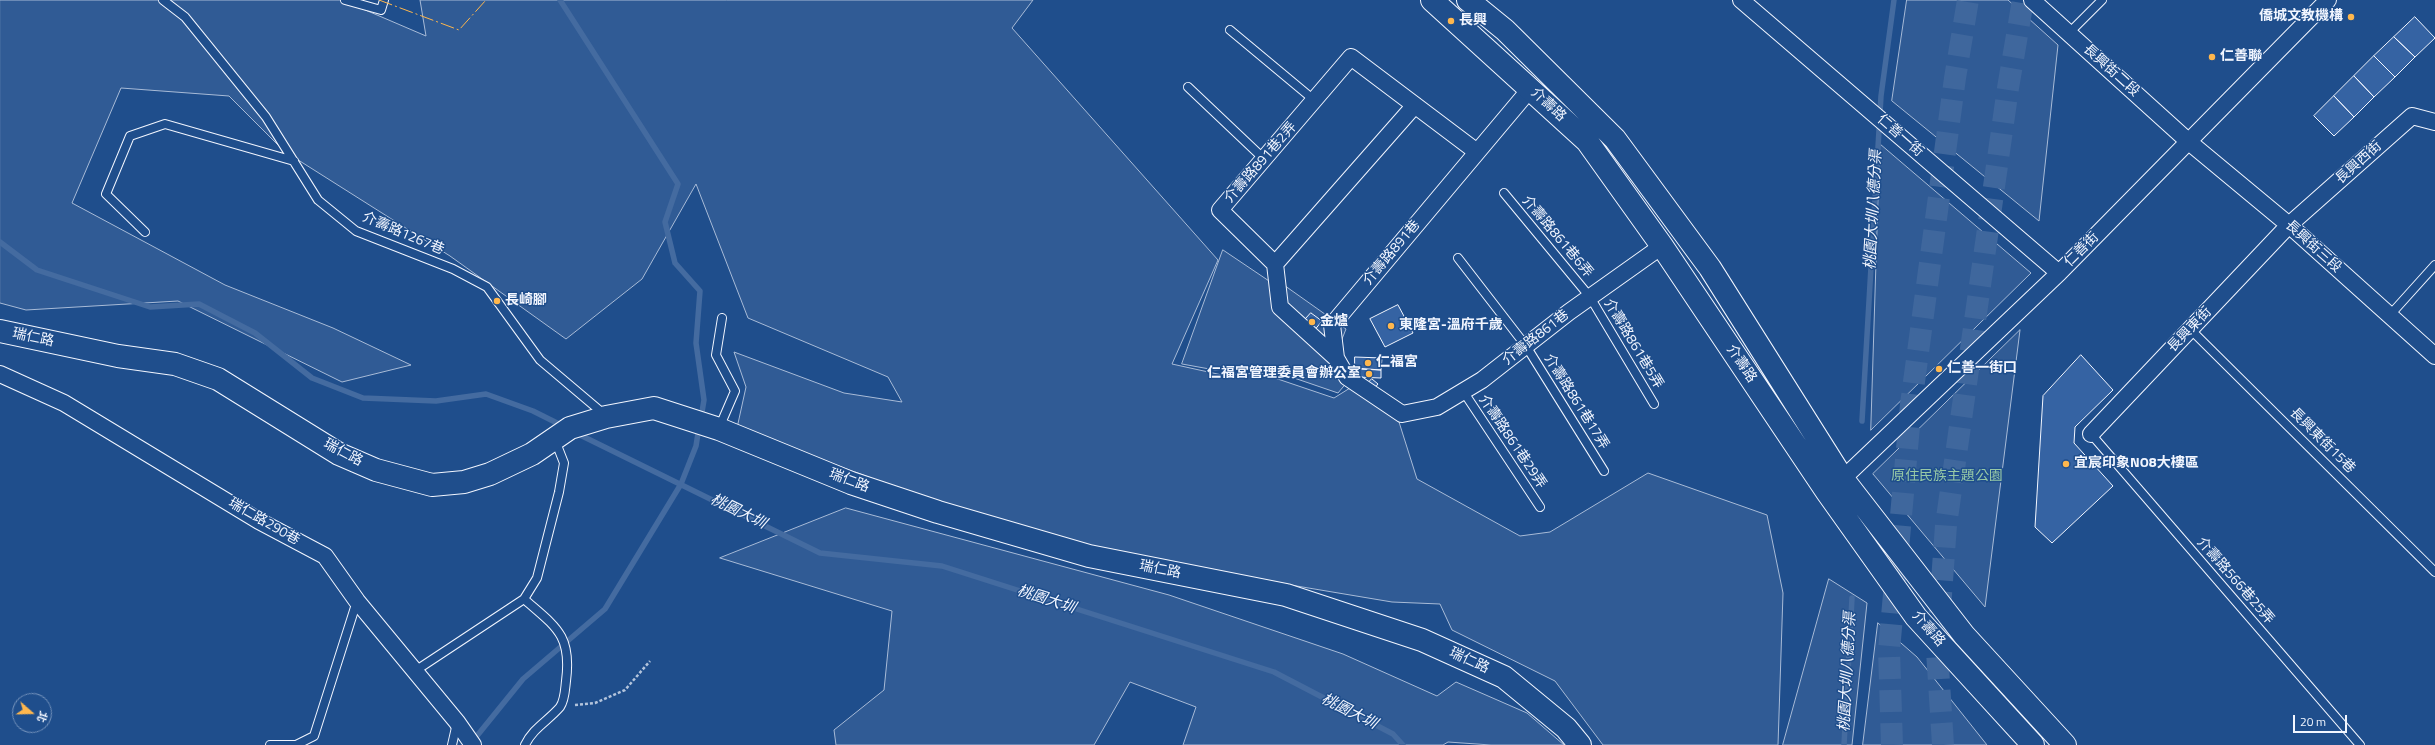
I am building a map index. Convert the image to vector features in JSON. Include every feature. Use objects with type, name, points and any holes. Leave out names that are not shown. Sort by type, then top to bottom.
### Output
[{"type":"main road","name":"介壽路","points":[[1432,0],[1531,88],[1587,141],[1835,486],[1964,635],[2065,745]]},
{"type":"main road","name":"介壽路","points":[[1468,0],[1505,30],[1616,139],[1710,268],[1835,486],[1916,617],[2033,745]]},
{"type":"main road","name":"瑞仁路","points":[[0,330],[118,356],[175,364],[218,379],[339,454],[376,470],[432,485],[464,482],[490,474],[555,440],[570,428],[606,417],[654,408],[689,418],[719,429],[851,484],[938,512],[1088,556],[1286,595],[1422,640],[1504,678],[1566,728],[1580,745]]},
{"type":"street","name":"仁善一街","points":[[1741,0],[2059,273]]},
{"type":"street","name":"長興街二段","points":[[2032,0],[2189,142]]},
{"type":"street","name":"仁善街","points":[[1835,486],[2059,273],[2328,0]]},
{"type":"street","name":"介壽路891巷2弄","points":[[1275,264],[1220,210],[1351,57],[1415,105]]},
{"type":"street","name":"介壽路891巷","points":[[1402,414],[1347,377],[1336,358],[1332,325],[1531,88]]},
{"type":"street","points":[[1336,358],[1280,307],[1275,264],[1415,105],[1477,152]]},
{"type":"street","name":"長興西街","points":[[2289,225],[2412,116],[2435,122]]},
{"type":"street","name":"長興街三段","points":[[2189,142],[2289,225],[2435,356]]},
{"type":"street","name":"長興東街","points":[[2091,434],[2289,225]]},
{"type":"street","name":"介壽路861巷","points":[[1402,414],[1437,407],[1482,380],[1590,297],[1662,246]]},
{"type":"street","name":"瑞仁路290巷","points":[[0,374],[64,403],[260,521],[326,556],[357,601],[457,722],[470,742]]},
{"type":"lane","name":"介壽路1267巷","points":[[163,0],[185,17],[266,117],[318,200],[356,231],[453,269],[487,287],[540,360],[606,417]]},
{"type":"lane","points":[[345,0],[381,10],[384,0]]},
{"type":"lane","points":[[2069,33],[2102,0]]},
{"type":"lane","points":[[1230,30],[1314,100]]},
{"type":"lane","points":[[1188,87],[1264,159]]},
{"type":"lane","points":[[144,232],[106,194],[130,136],[165,124],[294,162]]},
{"type":"lane","name":"介壽路861巷6弄","points":[[1504,193],[1590,297]]},
{"type":"lane","name":"介壽路861巷17弄","points":[[1458,258],[1526,346],[1604,472]]},
{"type":"lane","points":[[2390,315],[2435,265]]},
{"type":"lane","name":"介壽路861巷5弄","points":[[1590,297],[1654,404]]},
{"type":"lane","points":[[719,429],[734,391],[716,356],[722,318]]},
{"type":"lane","name":"長興東街15巷","points":[[2190,330],[2435,572]]},
{"type":"lane","name":"介壽路861巷29弄","points":[[1463,392],[1540,507]]},
{"type":"lane","name":"介壽路566巷25弄","points":[[2091,434],[2360,745]]},
{"type":"lane","points":[[415,671],[524,599],[537,578],[559,492],[564,463],[555,440]]},
{"type":"lane","points":[[524,599],[562,635],[569,659],[564,696],[561,706],[548,719],[538,725],[525,745]]},
{"type":"lane","points":[[270,745],[295,745],[314,736],[357,601]]},
{"type":"lane","points":[[452,745],[457,722]]},
{"type":"path","points":[[561,706],[595,703],[625,690],[650,661]]},
{"type":"shaded area","points":[[0,0],[342,0],[426,36],[420,0],[1033,0],[1012,28],[1218,260],[1172,364],[1222,375],[1260,373],[1334,398],[1350,388],[1399,422],[1417,479],[1520,536],[1550,532],[1648,473],[1767,515],[1783,593],[1778,745],[1603,745],[1555,681],[1452,630],[1440,604],[1392,602],[1237,576],[1027,532],[914,494],[737,428],[746,387],[734,352],[844,393],[902,402],[888,377],[748,318],[696,184],[642,279],[566,339],[450,256],[284,151],[229,96],[121,88],[72,203],[225,285],[333,328],[411,365],[342,382],[178,301],[26,310],[0,303]]},
{"type":"shaded area","points":[[1907,0],[2008,0],[2058,45],[2039,221],[1892,101]]},
{"type":"shaded area","points":[[1880,144],[2031,273],[1871,430]]},
{"type":"shaded area","points":[[1223,250],[1275,285],[1281,283],[1346,329],[1334,359],[1348,381],[1338,393],[1259,366],[1215,370],[1182,364]]},
{"type":"shaded area","name":"原住民族主題公園","points":[[2020,330],[1985,607],[1873,474]]},
{"type":"shaded area","points":[[846,508],[1169,595],[1343,654],[1437,696],[1456,682],[1527,713],[1564,745],[1491,745],[1448,742],[1443,745],[1183,745],[1196,707],[1130,682],[1094,745],[836,745],[834,730],[884,690],[892,611],[720,558]]},
{"type":"shaded area","points":[[1829,579],[1867,603],[1852,745],[1783,745]]},
{"type":"shaded area","points":[[1878,623],[1917,657],[1987,745],[1863,745]]},
{"type":"building","points":[[2415,17],[2435,38],[2415,57],[2394,37]]},
{"type":"building","points":[[2394,37],[2415,57],[2395,77],[2374,56]]},
{"type":"building","points":[[2374,56],[2395,77],[2374,97],[2354,76]]},
{"type":"building","points":[[2354,76],[2374,97],[2354,117],[2334,96]]},
{"type":"building","points":[[2334,96],[2354,117],[2334,136],[2314,116]]},
{"type":"building","name":"東隆宮-溫府千歲","points":[[1398,305],[1413,333],[1385,347],[1370,319]]},
{"type":"building","name":"金爐","points":[[1311,313],[1322,321],[1313,332],[1302,323]]},
{"type":"building","name":"宜宸印象NO8大樓區","points":[[2081,355],[2113,390],[2075,427],[2074,443],[2113,486],[2052,543],[2035,527],[2043,396]]},
{"type":"building","name":"仁福宮","points":[[1355,357],[1382,358],[1381,370],[1355,368]]},
{"type":"building","name":"仁福宮管理委員會辦公室","points":[[1356,369],[1381,370],[1381,378],[1356,377]]},
{"type":"building","points":[[1372,379],[1378,384],[1373,390],[1366,385]]},
{"type":"waterway","points":[[560,0],[678,184],[665,222],[675,263],[700,291],[696,343],[704,400],[701,418]]},
{"type":"waterway","name":"桃園大圳八德分渠","points":[[1862,421],[1881,96],[1894,0]]},
{"type":"waterway","points":[[0,242],[37,270],[150,307],[199,304],[255,333],[312,378],[363,398],[436,401],[486,394],[533,411],[563,426]]},
{"type":"waterway","points":[[472,742],[523,679],[605,609],[681,484],[696,446],[699,427]]},
{"type":"waterway","name":"桃園大圳","points":[[576,433],[820,553],[942,566],[1274,672],[1393,734],[1403,745]]},
{"type":"waterway","name":"桃園大圳八德分渠","points":[[1844,745],[1852,598]]},
{"type":"tunnel","points":[[1892,745],[1889,650],[1911,404],[1955,78],[1968,0]]},
{"type":"tunnel","points":[[1943,745],[1937,651],[1946,525],[2008,88],[2023,0]]},
{"type":"power","points":[[379,0],[459,30],[486,0]]},
{"type":"place","name":"僑城文教機構","points":[[2351,17]]},
{"type":"place","name":"長興","points":[[1451,21]]},
{"type":"place","name":"仁善聯","points":[[2212,57]]},
{"type":"place","name":"長崎腳","points":[[497,301]]},
{"type":"place","name":"金爐","points":[[1312,322]]},
{"type":"place","name":"東隆宮-溫府千歲","points":[[1391,326]]},
{"type":"place","name":"仁福宮","points":[[1368,363]]},
{"type":"place","name":"仁善一街口","points":[[1939,369]]},
{"type":"place","name":"仁福宮管理委員會辦公室","points":[[1369,374]]},
{"type":"place","name":"宜宸印象NO8大樓區","points":[[2066,464]]}]
